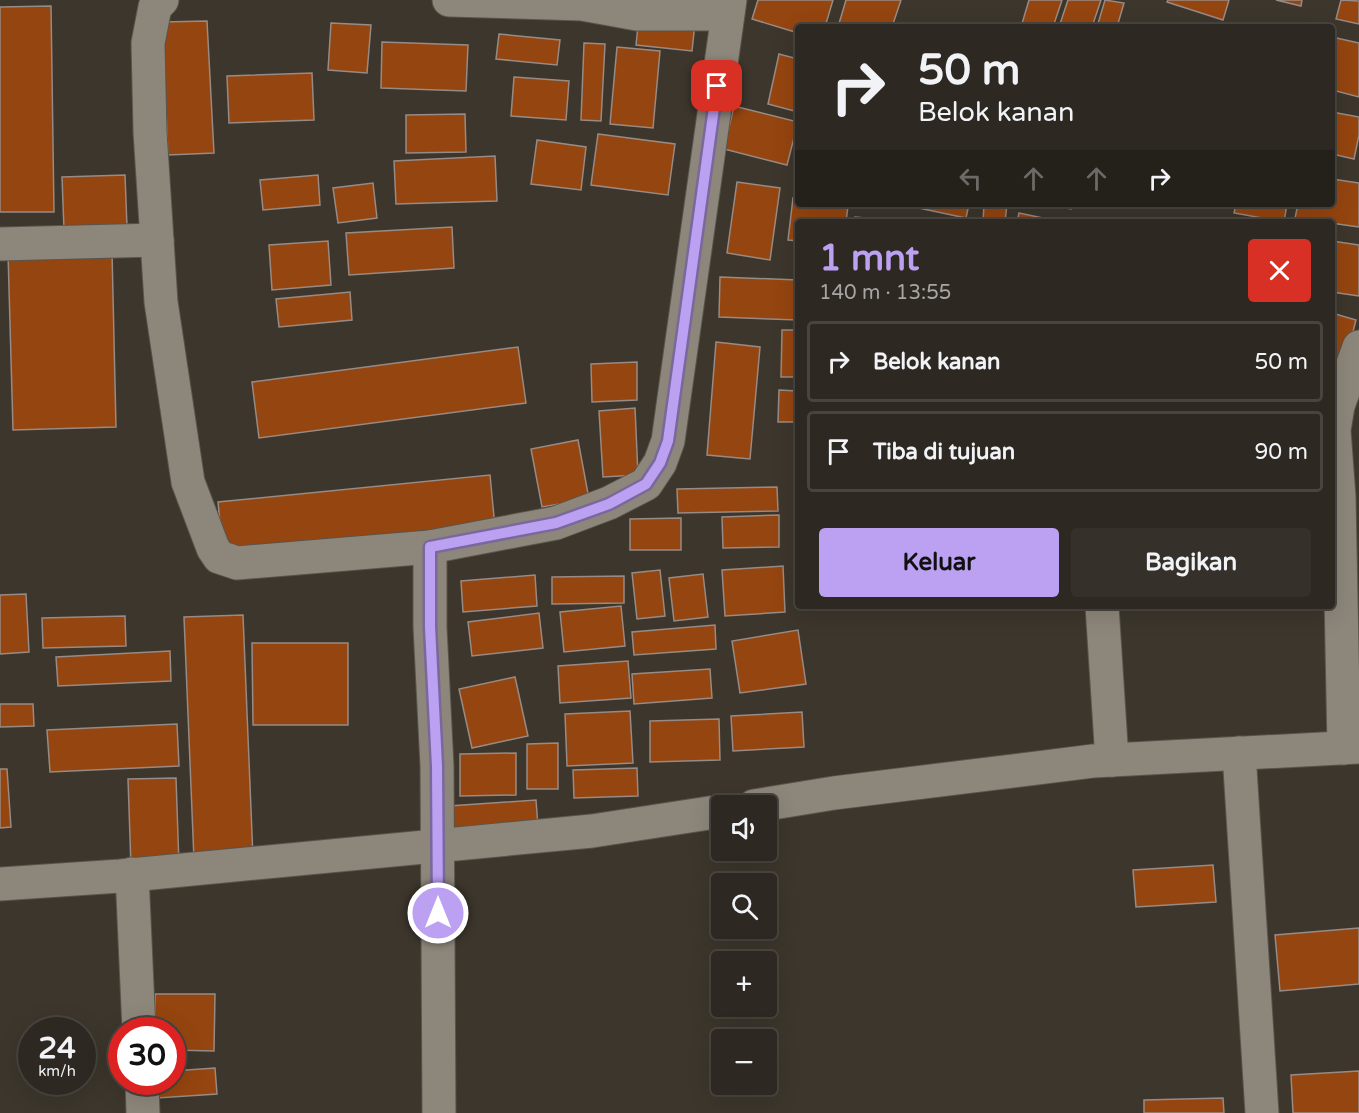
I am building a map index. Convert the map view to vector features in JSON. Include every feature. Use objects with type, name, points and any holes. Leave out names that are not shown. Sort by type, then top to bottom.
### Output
[{"type":"street","points":[[162,0],[155,7],[148,43],[150,132],[161,302],[188,482],[213,548],[219,557],[237,563],[430,547],[556,523],[609,504],[646,484],[660,463],[668,441],[728,7],[636,14],[582,4],[449,0]]},
{"type":"street","points":[[0,244],[157,240]]},
{"type":"street","points":[[1335,406],[1359,347]]},
{"type":"street","points":[[777,802],[846,791],[1112,760],[1352,748],[1335,443]]},
{"type":"street","points":[[430,547],[430,627],[437,766],[439,1113]]},
{"type":"street","points":[[1102,609],[1112,760]]},
{"type":"street","points":[[1239,753],[1262,1113]]},
{"type":"street","points":[[0,884],[132,874],[591,831],[711,813]]},
{"type":"street","points":[[132,874],[138,1017]]},
{"type":"street","points":[[142,1095],[143,1113]]},
{"type":"building","points":[[758,0],[833,0],[826,24],[795,24],[795,32],[752,19]]},
{"type":"building","points":[[846,0],[901,0],[893,24],[839,24]]},
{"type":"building","points":[[1029,0],[1062,0],[1054,24],[1022,24]]},
{"type":"building","points":[[1068,0],[1101,0],[1093,24],[1060,24]]},
{"type":"building","points":[[1105,0],[1124,3],[1118,24],[1098,24]]},
{"type":"building","points":[[1168,0],[1229,0],[1223,20],[1167,2]]},
{"type":"building","points":[[1276,0],[1302,0],[1301,6]]},
{"type":"building","points":[[1341,0],[1359,1],[1359,24],[1336,19]]},
{"type":"building","points":[[51,6],[54,212],[0,212],[0,7]]},
{"type":"building","points":[[639,16],[695,23],[692,51],[636,45]]},
{"type":"building","points":[[207,21],[214,153],[168,155],[162,22]]},
{"type":"building","points":[[331,23],[371,25],[367,73],[328,70]]},
{"type":"building","points":[[499,34],[560,40],[557,65],[496,59]]},
{"type":"building","points":[[1335,38],[1359,43],[1359,97],[1335,91]]},
{"type":"building","points":[[382,42],[468,45],[466,91],[381,88]]},
{"type":"building","points":[[584,43],[605,44],[601,121],[581,120]]},
{"type":"building","points":[[617,47],[660,51],[653,128],[610,124]]},
{"type":"building","points":[[779,54],[795,58],[795,111],[768,104]]},
{"type":"building","points":[[312,73],[314,120],[229,123],[227,76]]},
{"type":"building","points":[[514,77],[569,81],[566,120],[511,116]]},
{"type":"building","points":[[734,106],[795,121],[795,134],[787,165],[724,149]]},
{"type":"building","points":[[1335,113],[1359,117],[1359,135],[1354,159],[1335,155]]},
{"type":"building","points":[[465,114],[466,152],[406,153],[406,115]]},
{"type":"building","points":[[598,134],[675,144],[668,195],[591,185]]},
{"type":"building","points":[[537,140],[586,147],[581,190],[531,184]]},
{"type":"building","points":[[495,156],[497,201],[396,204],[394,161]]},
{"type":"building","points":[[125,175],[127,227],[64,230],[62,177]]},
{"type":"building","points":[[318,175],[320,205],[263,210],[260,180]]},
{"type":"building","points":[[1335,179],[1359,183],[1359,227],[1335,224],[1335,219],[1295,218],[1297,207],[1335,207]]},
{"type":"building","points":[[737,182],[780,188],[770,260],[727,253]]},
{"type":"building","points":[[373,183],[377,218],[338,223],[333,188]]},
{"type":"building","points":[[793,198],[795,198],[795,207],[848,207],[846,219],[795,219],[795,241],[788,240]]},
{"type":"building","points":[[914,207],[968,207],[966,218]]},
{"type":"building","points":[[984,207],[1007,207],[1005,219],[983,219]]},
{"type":"building","points":[[1235,207],[1286,207],[1284,219],[1267,219],[1234,213]]},
{"type":"building","points":[[1019,213],[1048,219],[1018,219]]},
{"type":"building","points":[[452,227],[454,268],[349,275],[346,233]]},
{"type":"building","points":[[328,241],[331,285],[272,290],[269,245]]},
{"type":"building","points":[[1335,241],[1359,245],[1359,296],[1335,292]]},
{"type":"building","points":[[112,251],[116,427],[13,430],[8,253]]},
{"type":"building","points":[[720,277],[795,280],[795,320],[719,317]]},
{"type":"building","points":[[350,292],[352,320],[279,327],[276,299]]},
{"type":"building","points":[[1335,314],[1356,320],[1335,400]]},
{"type":"building","points":[[782,330],[795,330],[795,377],[781,377]]},
{"type":"building","points":[[716,342],[760,347],[750,459],[707,455]]},
{"type":"building","points":[[518,347],[526,403],[259,438],[252,382]]},
{"type":"building","points":[[637,362],[637,400],[592,402],[591,364]]},
{"type":"building","points":[[779,390],[795,391],[795,422],[778,422]]},
{"type":"building","points":[[635,408],[638,475],[603,477],[599,411]]},
{"type":"building","points":[[578,440],[589,499],[542,507],[531,449]]},
{"type":"building","points":[[490,475],[495,527],[223,553],[218,502]]},
{"type":"building","points":[[777,487],[778,511],[678,513],[677,489]]},
{"type":"building","points":[[779,515],[779,547],[723,548],[722,517]]},
{"type":"building","points":[[681,518],[681,550],[630,550],[630,519]]},
{"type":"building","points":[[783,566],[785,612],[725,616],[722,570]]},
{"type":"building","points":[[660,570],[665,616],[637,619],[632,573]]},
{"type":"building","points":[[703,574],[708,617],[674,621],[669,578]]},
{"type":"building","points":[[535,575],[537,606],[463,612],[461,581]]},
{"type":"building","points":[[624,576],[624,603],[552,604],[552,577]]},
{"type":"building","points":[[26,594],[29,652],[0,654],[0,595]]},
{"type":"building","points":[[621,606],[625,646],[564,652],[560,612]]},
{"type":"building","points":[[539,613],[543,648],[472,656],[468,622]]},
{"type":"building","points":[[243,615],[253,858],[194,860],[184,617]]},
{"type":"building","points":[[125,616],[126,646],[43,648],[42,618]]},
{"type":"building","points":[[715,625],[716,649],[634,655],[632,632]]},
{"type":"building","points":[[798,630],[806,684],[740,693],[732,641]]},
{"type":"building","points":[[252,643],[348,643],[348,725],[253,725]]},
{"type":"building","points":[[170,651],[171,681],[58,686],[56,657]]},
{"type":"building","points":[[628,661],[631,698],[560,703],[558,666]]},
{"type":"building","points":[[710,669],[712,698],[634,704],[632,674]]},
{"type":"building","points":[[515,677],[528,736],[472,748],[459,689]]},
{"type":"building","points":[[0,704],[33,704],[34,726],[0,727]]},
{"type":"building","points":[[630,711],[633,763],[567,766],[565,714]]},
{"type":"building","points":[[802,712],[804,747],[733,751],[731,716]]},
{"type":"building","points":[[719,719],[720,760],[650,762],[650,721]]},
{"type":"building","points":[[177,724],[179,766],[50,772],[47,730]]},
{"type":"building","points":[[558,743],[558,789],[527,789],[527,744]]},
{"type":"building","points":[[516,753],[516,795],[460,796],[460,754]]},
{"type":"building","points":[[637,768],[638,796],[574,798],[573,770]]},
{"type":"building","points":[[0,769],[7,769],[11,827],[0,828]]},
{"type":"building","points":[[176,778],[179,865],[131,867],[128,779]]},
{"type":"building","points":[[536,800],[538,826],[451,833],[449,806]]},
{"type":"building","points":[[1213,865],[1216,902],[1136,907],[1133,870]]},
{"type":"building","points":[[1359,928],[1359,984],[1280,991],[1275,935]]},
{"type":"building","points":[[155,994],[215,994],[214,1051],[186,1050],[186,1017],[155,1017]]},
{"type":"building","points":[[215,1068],[217,1094],[157,1098],[157,1095],[186,1095],[186,1070]]},
{"type":"building","points":[[1359,1071],[1359,1113],[1293,1113],[1291,1075]]},
{"type":"building","points":[[1223,1098],[1224,1113],[1144,1113],[1144,1100]]},
{"type":"route","points":[[438,913],[437,766],[430,627],[430,547],[556,523],[609,504],[646,484],[660,463],[668,441],[717,86]]}]
